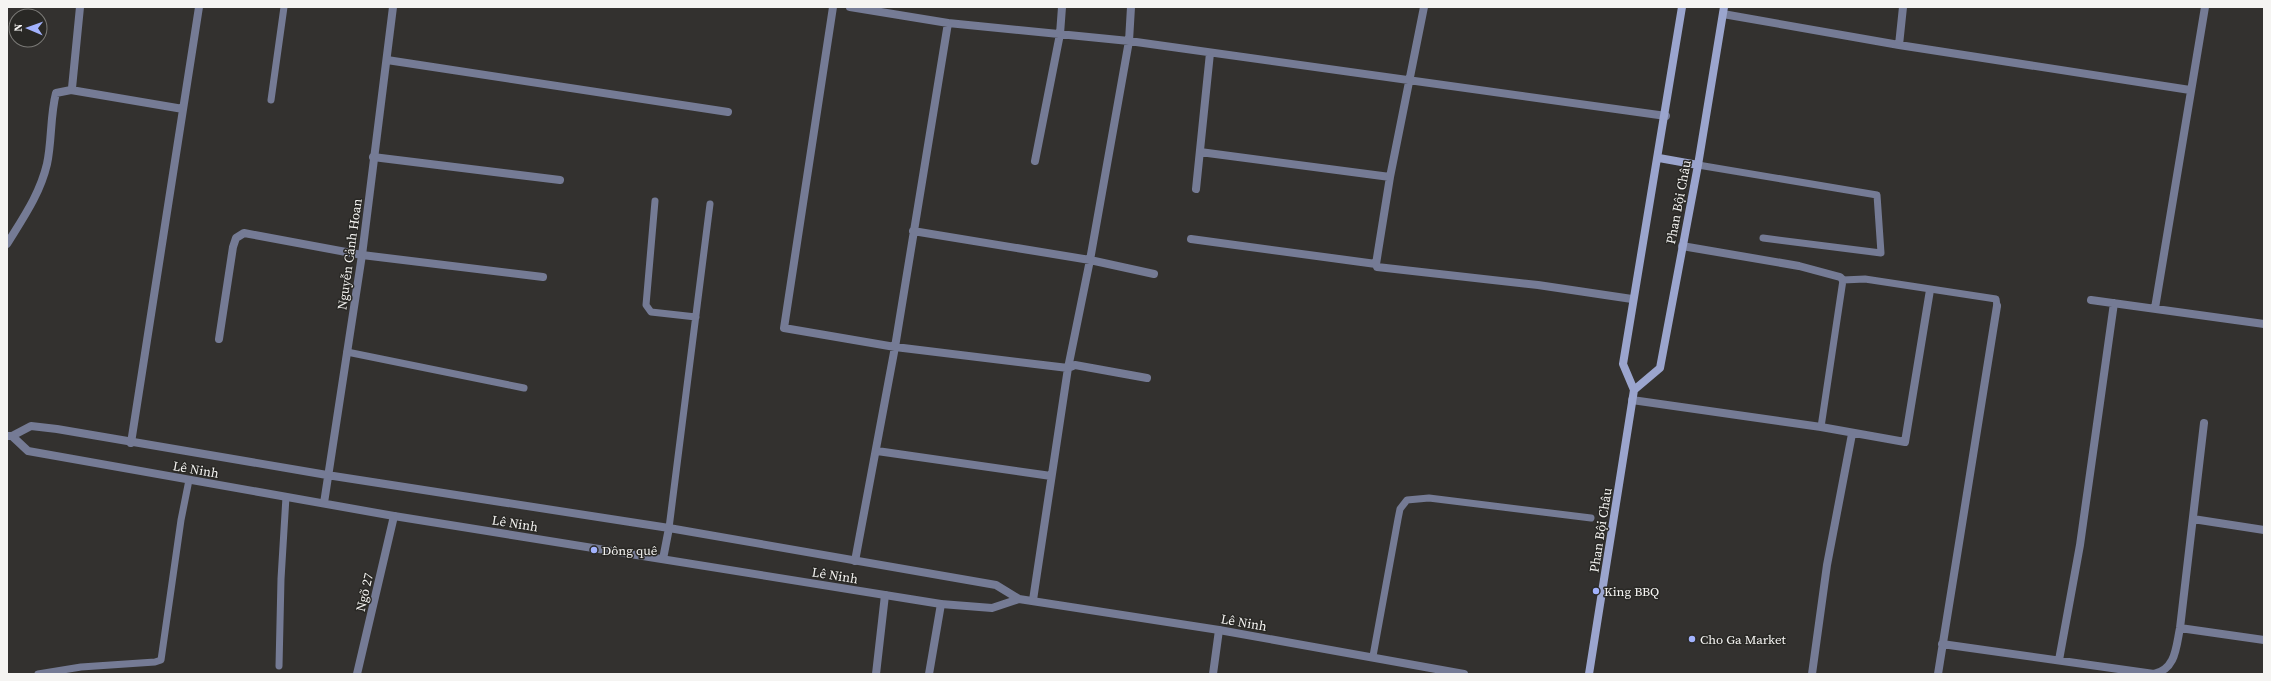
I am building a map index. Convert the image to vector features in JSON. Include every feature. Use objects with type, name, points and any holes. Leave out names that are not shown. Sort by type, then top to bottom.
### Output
[{"type":"main road","name":"Phan Bội Châu","points":[[1589,674],[1634,390],[1623,364],[1632,299],[1659,158],[1682,7]]},
{"type":"main road","name":"Phan Bội Châu","points":[[1634,390],[1660,368],[1698,165],[1723,10]]},
{"type":"main road","points":[[1659,158],[1698,165]]},
{"type":"street","points":[[71,90],[80,7]]},
{"type":"street","points":[[131,443],[199,7]]},
{"type":"street","name":"Nguyễn Cảnh Hoan","points":[[324,503],[327,475],[362,255],[393,7]]},
{"type":"street","points":[[833,7],[784,328],[895,347],[1068,368],[1075,365],[1147,378]]},
{"type":"street","points":[[850,7],[948,23],[1129,41],[1666,116]]},
{"type":"street","points":[[1035,161],[1060,34],[1062,7]]},
{"type":"street","points":[[1033,600],[1068,368],[1090,260],[1129,41],[1131,7]]},
{"type":"street","points":[[1376,264],[1390,177],[1424,7]]},
{"type":"street","points":[[1899,46],[1903,7]]},
{"type":"street","points":[[2155,308],[2205,7]]},
{"type":"street","points":[[1723,10],[1899,46],[2190,90]]},
{"type":"street","points":[[855,561],[877,451],[895,347],[948,23]]},
{"type":"street","points":[[1196,189],[1210,53]]},
{"type":"street","points":[[387,60],[728,112]]},
{"type":"street","points":[[7,244],[32,203],[43,178],[48,155],[56,93],[71,90],[183,109]]},
{"type":"street","points":[[1200,152],[1390,177]]},
{"type":"street","points":[[374,157],[560,180]]},
{"type":"street","points":[[913,231],[1090,260],[1154,274]]},
{"type":"street","points":[[219,339],[233,247],[236,238],[244,233],[362,255],[543,277]]},
{"type":"street","points":[[1191,239],[1376,264],[1377,267],[1381,269],[1538,285],[1632,299]]},
{"type":"street","points":[[1682,246],[1799,266],[1840,277],[1843,280]]},
{"type":"street","points":[[1632,400],[1821,427],[1852,434],[1905,442],[1930,290]]},
{"type":"street","points":[[2091,300],[2264,324]]},
{"type":"street","points":[[2059,660],[2080,546],[2114,303]]},
{"type":"street","points":[[1938,674],[1997,306]]},
{"type":"street","points":[[1942,644],[2154,674],[2162,672],[2172,662],[2180,628],[2204,423]]},
{"type":"street","name":"Lê Ninh","points":[[1019,599],[996,585],[669,528],[327,475],[31,426],[10,436],[28,451],[394,516],[941,604],[992,608],[1019,599],[1033,600],[1373,656],[1464,674]]},
{"type":"street","points":[[1812,674],[1838,505],[1852,434]]},
{"type":"street","points":[[877,451],[1051,476]]},
{"type":"street","name":"Ngõ 27","points":[[357,674],[394,516]]},
{"type":"street","points":[[2193,519],[2264,530]]},
{"type":"street","points":[[663,559],[669,528]]},
{"type":"street","points":[[876,674],[885,595]]},
{"type":"street","points":[[929,674],[941,604]]},
{"type":"street","points":[[2180,628],[2264,640]]},
{"type":"street","points":[[1213,674],[1219,630]]},
{"type":"lane","points":[[271,100],[284,7]]},
{"type":"lane","points":[[1698,165],[1876,195],[1882,253],[1763,238]]},
{"type":"lane","points":[[655,201],[646,305],[651,312],[696,317]]},
{"type":"lane","points":[[669,528],[710,204]]},
{"type":"lane","points":[[1821,427],[1843,280],[1866,279],[1930,290],[1996,298],[1997,306]]},
{"type":"lane","points":[[347,352],[524,388]]},
{"type":"lane","points":[[38,674],[81,667],[155,662],[161,660],[181,520],[189,480]]},
{"type":"lane","points":[[279,666],[281,579],[286,497]]},
{"type":"lane","points":[[1373,656],[1400,509],[1407,500],[1429,498],[1591,518]]},
{"type":"place","name":"Dông quê","points":[[594,550]]},
{"type":"place","name":"King BBQ","points":[[1596,591]]},
{"type":"place","name":"Cho Ga Market","points":[[1692,639]]}]
